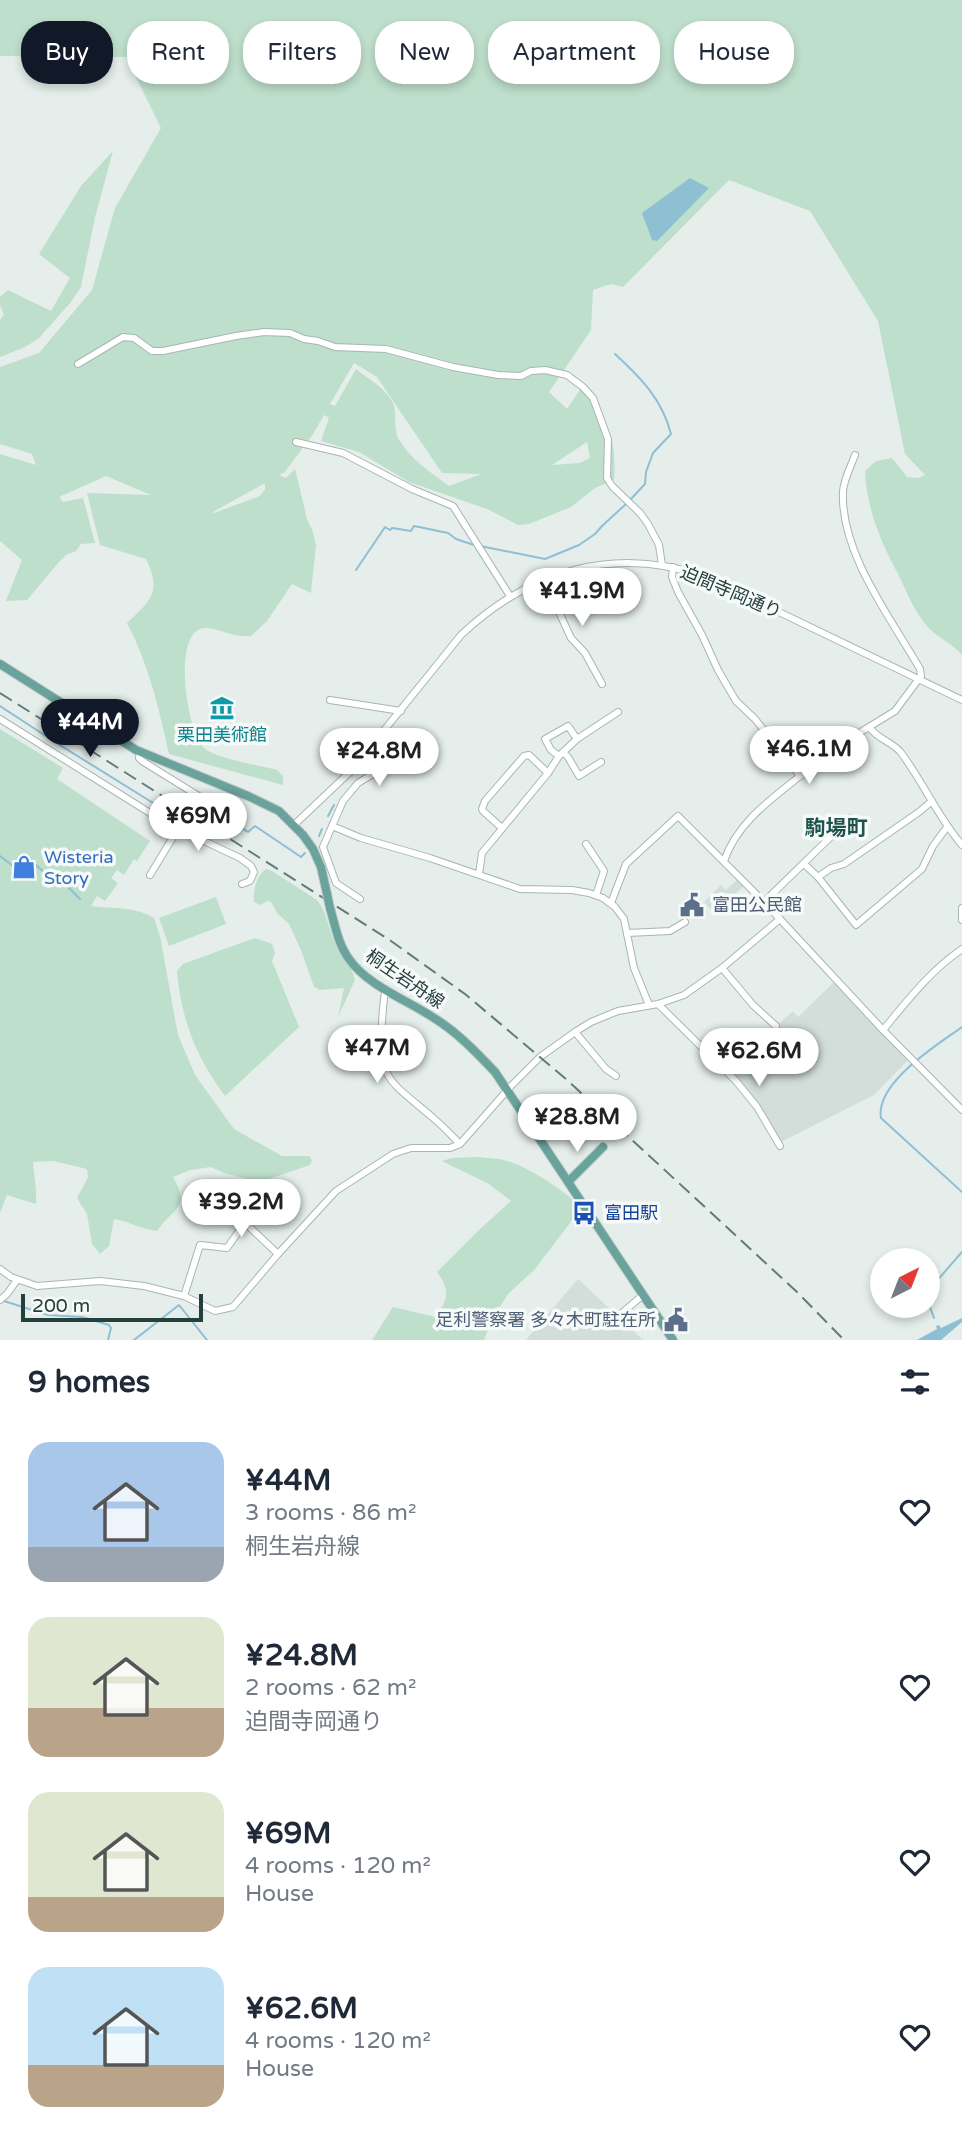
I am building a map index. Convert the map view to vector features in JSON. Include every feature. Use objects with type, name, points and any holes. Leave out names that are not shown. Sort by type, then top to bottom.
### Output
[{"type":"main road","points":[[0,664],[140,752],[269,805],[295,825]]},
{"type":"main road","name":"桐生岩舟線","points":[[295,825],[317,857],[339,940],[349,959],[361,972],[456,1033],[485,1062],[508,1090],[673,1340]]},
{"type":"main road","points":[[569,1181],[603,1147]]},
{"type":"street","points":[[78,364],[123,337],[134,338],[152,351],[163,351],[236,335],[264,332],[290,333],[304,340],[348,349],[402,352],[453,367],[498,375],[521,376],[531,371],[545,370],[567,374],[593,398],[608,439],[607,478],[648,524],[660,550],[662,565]]},
{"type":"street","points":[[296,442],[343,453],[412,489],[453,506],[510,596]]},
{"type":"street","points":[[724,860],[730,844],[751,817],[846,741],[895,712],[919,679],[920,669],[873,590],[850,537],[843,490],[855,455]]},
{"type":"street","name":"迫間寺岡通り","points":[[295,825],[367,752],[461,635],[510,596],[546,578],[580,568],[611,564],[673,567],[722,585],[962,700]]},
{"type":"street","points":[[673,567],[672,577],[678,592],[736,701],[755,719],[800,776]]},
{"type":"street","points":[[546,578],[571,638],[585,653],[602,684]]},
{"type":"street","points":[[330,700],[401,711]]},
{"type":"street","points":[[479,874],[482,853],[561,754],[577,739],[618,712]]},
{"type":"street","points":[[0,719],[166,823],[228,852],[251,866],[253,879],[242,884]]},
{"type":"street","points":[[577,739],[568,726],[545,739],[551,750],[568,757],[579,776],[601,762]]},
{"type":"street","points":[[869,727],[878,737],[899,750],[947,827],[962,845]]},
{"type":"street","points":[[140,752],[139,758],[142,761],[218,808]]},
{"type":"street","points":[[360,899],[336,883],[323,847],[338,809],[346,797],[359,783],[378,771],[376,760],[367,752]]},
{"type":"street","points":[[502,828],[483,811],[485,801],[524,756],[529,755],[548,773]]},
{"type":"street","points":[[818,877],[831,868],[844,864],[932,801]]},
{"type":"street","points":[[611,903],[626,864],[678,816],[724,860],[962,1111]]},
{"type":"street","points":[[764,902],[850,818]]},
{"type":"street","points":[[150,875],[175,834],[166,823]]},
{"type":"street","points":[[332,826],[361,838],[520,889],[572,890],[596,895],[611,903],[622,915],[634,968],[649,1005]]},
{"type":"street","points":[[804,864],[818,877],[856,925],[922,869],[933,846],[947,827]]},
{"type":"street","points":[[586,844],[604,872],[596,895]]},
{"type":"street","points":[[962,908],[962,920]]},
{"type":"street","points":[[0,1269],[18,1280],[37,1286],[100,1281],[144,1286],[184,1296],[215,1311],[233,1307],[336,1191],[393,1154],[411,1148],[450,1148],[460,1144],[540,1057],[575,1032],[618,1011],[658,1004],[684,995],[722,968],[780,919]]},
{"type":"street","points":[[627,933],[670,931],[685,922]]},
{"type":"street","points":[[883,1030],[916,991],[962,949]]},
{"type":"street","points":[[722,968],[753,1005],[776,1026]]},
{"type":"street","points":[[386,989],[381,1060],[387,1076],[394,1087],[432,1116],[460,1144]]},
{"type":"street","points":[[658,1004],[736,1080],[753,1101],[780,1146]]},
{"type":"street","points":[[575,1032],[615,1076]]},
{"type":"street","points":[[225,1204],[278,1254]]},
{"type":"street","points":[[184,1296],[200,1245],[227,1248],[244,1224]]},
{"type":"street","points":[[0,1300],[18,1280]]},
{"type":"street","points":[[616,1318],[643,1295]]},
{"type":"shaded area","points":[[739,878],[745,885],[732,897],[734,900],[718,917],[704,902],[721,885],[726,890]]},
{"type":"shaded area","points":[[835,981],[909,1059],[874,1095],[781,1142],[757,1101],[729,1068],[793,1011],[798,1017]]},
{"type":"shaded area","points":[[578,1279],[643,1340],[526,1340]]},
{"type":"green space","points":[[0,0],[962,0],[962,655],[932,631],[916,610],[885,547],[871,510],[865,471],[876,461],[892,458],[907,477],[919,478],[925,475],[905,454],[878,321],[810,211],[729,180],[623,287],[611,284],[593,290],[591,330],[549,392],[567,409],[581,388],[590,400],[609,430],[614,452],[614,480],[595,488],[571,507],[529,524],[518,525],[487,509],[409,482],[359,452],[321,441],[329,418],[324,415],[285,472],[279,475],[286,478],[295,469],[307,519],[313,532],[316,545],[311,593],[292,584],[267,621],[251,636],[202,628],[191,638],[186,652],[188,707],[198,739],[204,748],[228,758],[277,770],[283,776],[283,785],[169,754],[147,671],[127,623],[152,595],[151,571],[146,559],[100,545],[87,493],[151,495],[106,476],[59,497],[63,502],[83,498],[95,543],[81,544],[76,551],[66,555],[27,600],[6,601],[22,560],[0,541],[0,454],[36,465],[32,454],[0,444],[0,367],[39,353],[92,290],[115,208],[161,128],[139,84],[229,84],[229,21],[127,21],[127,59],[113,57],[113,21],[21,21],[21,56],[0,56]],"holes":[[[354,363],[377,377],[442,473],[481,474],[449,486],[422,466],[398,437],[390,398],[382,388],[356,369],[335,406],[330,404]],[[587,442],[590,458],[580,463],[552,465]],[[265,483],[265,489],[260,496],[213,512]]]},
{"type":"green space","points":[[113,151],[95,217],[81,287],[38,339],[0,357],[0,320],[4,315],[0,297],[8,290],[51,311],[70,278],[39,254],[81,186]]},
{"type":"green space","points":[[0,729],[63,768],[57,779],[150,841],[124,875],[117,870],[111,878],[118,883],[105,901],[97,896],[91,906],[131,910],[154,918],[160,936],[178,1035],[195,1075],[234,1129],[282,1156],[309,1156],[312,1160],[310,1165],[260,1182],[211,1167],[190,1170],[173,1177],[180,1201],[157,1231],[114,1219],[109,1246],[100,1254],[92,1244],[87,1214],[77,1198],[88,1177],[87,1169],[54,1161],[33,1162],[36,1204],[7,1195],[0,1213]]},
{"type":"green space","points":[[266,869],[317,900],[323,909],[336,946],[352,970],[355,980],[338,1017],[344,988],[320,990],[314,987],[289,924],[277,913],[271,902],[267,901],[261,905],[254,902],[256,884]]},
{"type":"green space","points":[[216,897],[226,924],[169,946],[159,918]]},
{"type":"green space","points":[[255,938],[272,944],[275,953],[272,961],[299,1027],[225,1096],[206,1067],[192,1037],[182,1005],[177,971],[183,964]]},
{"type":"green space","points":[[476,1157],[499,1159],[520,1166],[554,1185],[582,1207],[535,1269],[508,1294],[492,1319],[484,1340],[372,1340],[393,1307],[435,1317],[446,1295],[437,1272],[511,1201],[489,1184],[442,1161]]},
{"type":"water","points":[[690,178],[709,188],[657,241],[652,240],[642,213]]},
{"type":"water","points":[[962,1318],[962,1322],[941,1340],[917,1340],[937,1329],[936,1326],[941,1328]]},
{"type":"waterway","points":[[615,354],[649,390],[662,410],[671,434],[653,453],[645,484],[630,500]]},
{"type":"waterway","points":[[480,546],[545,559],[579,545],[595,534],[626,504]]},
{"type":"waterway","points":[[356,570],[385,527],[390,530],[411,531],[414,526],[448,533],[474,545]]},
{"type":"waterway","points":[[0,706],[195,829],[206,832]]},
{"type":"waterway","points":[[328,816],[334,805]]},
{"type":"waterway","points":[[220,816],[248,832],[255,826],[301,857],[305,853]]},
{"type":"waterway","points":[[319,836],[322,829]]},
{"type":"waterway","points":[[0,856],[13,866],[36,865],[47,875],[63,882],[80,899]]},
{"type":"waterway","points":[[962,1027],[924,1054],[897,1079],[882,1105],[881,1118],[962,1192]]},
{"type":"waterway","points":[[940,1277],[962,1252]]},
{"type":"waterway","points":[[4,1301],[48,1315],[82,1317],[109,1325],[111,1328],[108,1340]]},
{"type":"waterway","points":[[134,1340],[179,1305],[207,1340]]},
{"type":"railway","points":[[0,693],[391,941],[465,994],[566,1079],[797,1292],[844,1340]]},
{"type":"place","name":"栗田美術館","points":[[222,708]]},
{"type":"place","name":"Wisteria Story","points":[[24,867]]},
{"type":"place","name":"富田公民館","points":[[692,905]]},
{"type":"place","name":"富田駅","points":[[584,1213]]},
{"type":"place","name":"足利警察署 多々木町駐在所","points":[[676,1320]]},
{"type":"district","name":"駒場町","points":[[836,828]]}]
